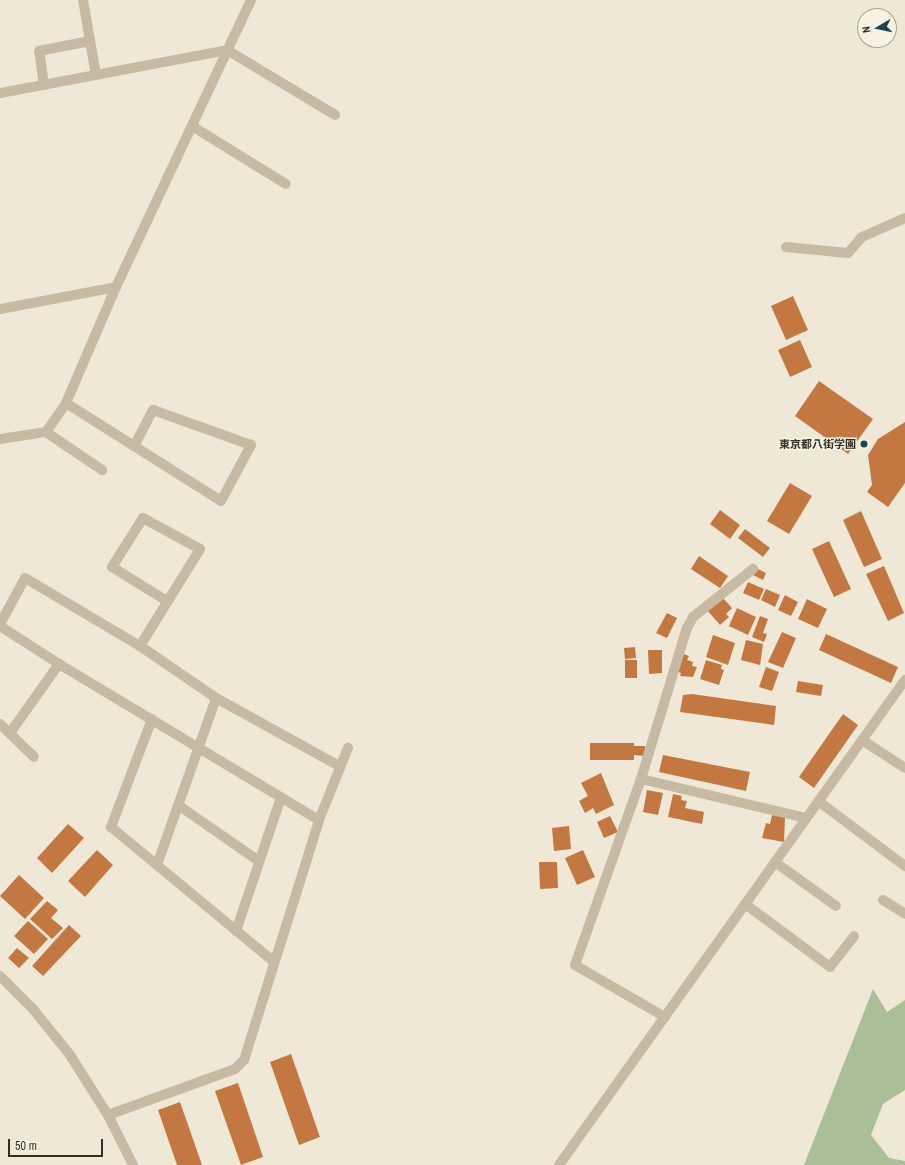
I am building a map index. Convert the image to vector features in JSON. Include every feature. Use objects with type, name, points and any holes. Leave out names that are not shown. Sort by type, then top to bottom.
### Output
[{"type":"street","points":[[83,0],[96,75]]},
{"type":"street","points":[[46,432],[66,404],[116,287],[251,0]]},
{"type":"street","points":[[44,84],[39,51],[90,41]]},
{"type":"street","points":[[0,93],[227,50],[335,116]]},
{"type":"street","points":[[192,126],[286,184]]},
{"type":"street","points":[[786,247],[848,253],[862,237],[905,218]]},
{"type":"street","points":[[0,310],[116,287]]},
{"type":"street","points":[[66,404],[221,501],[251,445],[153,410],[134,446]]},
{"type":"street","points":[[0,439],[46,432],[102,470]]},
{"type":"street","points":[[140,646],[200,549],[143,518],[112,567],[167,601]]},
{"type":"street","points":[[665,1017],[575,965],[641,779],[687,628],[693,618],[753,569]]},
{"type":"street","points":[[319,820],[59,664],[0,625],[25,578],[140,646],[216,698],[339,766]]},
{"type":"street","points":[[10,733],[59,664]]},
{"type":"street","points":[[559,1165],[862,740],[901,692],[905,680]]},
{"type":"street","points":[[157,865],[216,698]]},
{"type":"street","points":[[152,720],[111,827],[273,961]]},
{"type":"street","points":[[0,724],[34,757]]},
{"type":"street","points":[[862,740],[905,768]]},
{"type":"street","points":[[108,1115],[234,1069],[244,1060],[273,961],[319,820],[339,766],[348,748]]},
{"type":"street","points":[[641,779],[806,818]]},
{"type":"street","points":[[236,931],[281,797]]},
{"type":"street","points":[[818,801],[905,866]]},
{"type":"street","points":[[178,804],[260,861]]},
{"type":"street","points":[[775,862],[836,906]]},
{"type":"street","points":[[883,900],[905,914]]},
{"type":"street","points":[[745,904],[830,967],[854,936]]},
{"type":"street","points":[[0,976],[33,1009],[56,1038],[108,1115],[133,1165]]},
{"type":"green space","points":[[873,989],[887,1012],[905,1000],[905,1090],[883,1104],[871,1135],[889,1158],[905,1161],[905,1165],[804,1165]]},
{"type":"building","points":[[793,296],[808,330],[786,340],[771,306]]},
{"type":"building","points":[[800,340],[812,367],[790,377],[778,350]]},
{"type":"building","points":[[819,381],[873,419],[848,454],[795,416]]},
{"type":"building","points":[[905,422],[905,483],[888,507],[867,492],[872,485],[868,455],[878,439]]},
{"type":"building","points":[[790,483],[812,496],[789,534],[767,521]]},
{"type":"building","points":[[720,510],[740,525],[730,539],[710,524]]},
{"type":"building","points":[[861,511],[882,559],[864,567],[843,520]]},
{"type":"building","points":[[745,529],[770,548],[763,557],[738,538]]},
{"type":"building","points":[[829,541],[851,589],[834,597],[812,549]]},
{"type":"building","points":[[699,556],[728,576],[720,588],[691,569]]},
{"type":"building","points":[[884,566],[904,613],[888,621],[866,574]]},
{"type":"building","points":[[756,568],[766,573],[763,580],[753,575]]},
{"type":"building","points":[[748,582],[764,589],[759,600],[743,593]]},
{"type":"building","points":[[766,589],[780,595],[775,607],[761,600]]},
{"type":"building","points":[[785,595],[798,602],[791,616],[778,610]]},
{"type":"building","points":[[722,597],[732,608],[726,614],[729,617],[720,625],[707,610]]},
{"type":"building","points":[[807,599],[827,609],[818,628],[798,619]]},
{"type":"building","points":[[737,608],[756,617],[748,635],[729,626]]},
{"type":"building","points":[[667,613],[677,618],[667,638],[656,633]]},
{"type":"building","points":[[760,616],[768,619],[763,633],[767,634],[764,642],[752,637]]},
{"type":"building","points":[[782,632],[796,638],[783,668],[768,662]]},
{"type":"building","points":[[826,634],[898,667],[891,683],[819,650]]},
{"type":"building","points":[[713,635],[735,643],[728,665],[706,657]]},
{"type":"building","points":[[746,640],[763,644],[760,665],[741,660]]},
{"type":"building","points":[[635,647],[636,658],[625,659],[624,648]]},
{"type":"building","points":[[648,650],[662,650],[662,673],[649,674]]},
{"type":"building","points":[[681,653],[689,656],[687,660],[693,662],[692,666],[697,667],[693,677],[680,676],[681,673],[675,671]]},
{"type":"building","points":[[625,660],[637,660],[637,678],[625,678]]},
{"type":"building","points":[[706,660],[722,665],[721,669],[724,670],[719,685],[700,679]]},
{"type":"building","points":[[766,667],[779,672],[772,691],[759,687]]},
{"type":"building","points":[[798,681],[823,685],[821,696],[796,692]]},
{"type":"building","points":[[692,694],[776,706],[774,725],[680,712],[683,695]]},
{"type":"building","points":[[843,714],[858,725],[814,788],[799,777]]},
{"type":"building","points":[[590,743],[634,743],[634,746],[645,746],[645,756],[634,755],[634,760],[590,760]]},
{"type":"building","points":[[663,755],[750,772],[746,791],[659,772]]},
{"type":"building","points":[[601,773],[614,805],[596,814],[593,808],[585,813],[579,801],[588,796],[581,783]]},
{"type":"building","points":[[647,790],[663,793],[658,815],[643,812]]},
{"type":"building","points":[[673,794],[682,796],[681,800],[687,801],[685,808],[704,812],[702,824],[668,817]]},
{"type":"building","points":[[772,815],[785,817],[784,842],[762,838],[766,823],[770,824]]},
{"type":"building","points":[[610,816],[618,832],[604,838],[597,822]]},
{"type":"building","points":[[68,824],[84,838],[52,873],[37,858]]},
{"type":"building","points":[[569,826],[571,849],[554,851],[552,828]]},
{"type":"building","points":[[97,850],[113,865],[85,897],[68,881]]},
{"type":"building","points":[[583,850],[595,877],[577,885],[565,858]]},
{"type":"building","points":[[539,862],[557,862],[558,888],[540,889]]},
{"type":"building","points":[[19,875],[44,898],[25,919],[0,896]]},
{"type":"building","points":[[47,901],[58,910],[51,918],[63,928],[52,939],[30,919]]},
{"type":"building","points":[[28,921],[48,939],[34,954],[14,936]]},
{"type":"building","points":[[69,925],[81,936],[43,976],[32,966]]},
{"type":"building","points":[[17,948],[29,958],[19,968],[8,958]]},
{"type":"building","points":[[291,1054],[320,1137],[299,1145],[270,1062]]},
{"type":"building","points":[[238,1083],[263,1157],[241,1165],[215,1091]]},
{"type":"building","points":[[180,1102],[202,1165],[177,1165],[158,1110]]},
{"type":"place","name":"東京都八街学園","points":[[864,444]]}]
